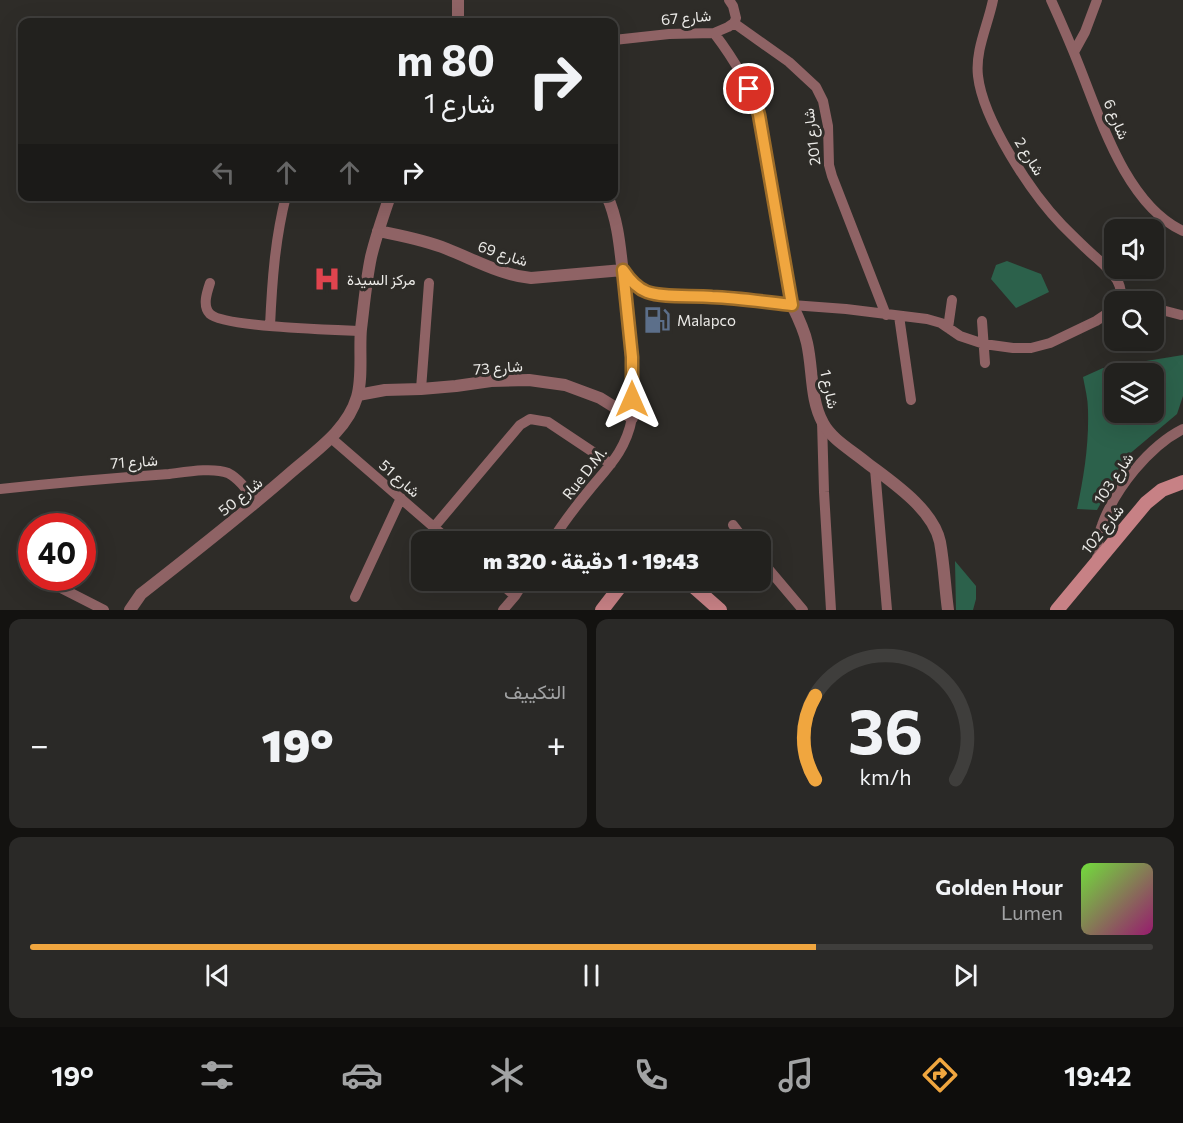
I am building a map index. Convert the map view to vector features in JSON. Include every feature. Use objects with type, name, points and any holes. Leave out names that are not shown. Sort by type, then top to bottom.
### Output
[{"type":"main road","name":"شارع 102","points":[[1057,610],[1146,502],[1162,490],[1183,482]]},
{"type":"main road","points":[[602,610],[618,591]]},
{"type":"main road","points":[[698,591],[720,610]]},
{"type":"street","points":[[458,0],[458,18]]},
{"type":"street","name":"شارع 67","points":[[618,40],[669,34],[714,33],[734,23],[736,18],[729,0]]},
{"type":"street","name":"شارع 2","points":[[993,0],[978,55],[978,76],[987,110],[1006,147],[1046,207],[1106,265],[1121,291]]},
{"type":"street","name":"شارع 6","points":[[1051,0],[1123,169],[1159,215],[1183,231]]},
{"type":"street","points":[[1074,52],[1085,32],[1097,0]]},
{"type":"street","name":"شارع 201","points":[[734,23],[789,63],[816,87],[823,101],[828,126],[831,176],[886,315]]},
{"type":"street","points":[[623,270],[637,287],[647,292],[792,305],[755,101],[727,50],[714,33]]},
{"type":"street","points":[[270,326],[279,227],[285,201]]},
{"type":"street","name":"شارع 50","points":[[130,610],[141,594],[256,503],[346,421],[358,395],[361,331],[371,256],[388,201]]},
{"type":"street","points":[[609,201],[616,223],[623,270],[632,357],[632,418]]},
{"type":"street","name":"شارع 69","points":[[378,231],[421,240],[502,272],[522,277],[623,270]]},
{"type":"street","points":[[421,389],[429,282]]},
{"type":"street","points":[[210,283],[207,311],[220,319],[270,326],[361,331]]},
{"type":"street","points":[[948,328],[952,300]]},
{"type":"street","name":"شارع 2","points":[[792,305],[936,321],[960,336],[984,345],[1013,348],[1031,348],[1050,343],[1104,316]]},
{"type":"street","name":"شارع 1","points":[[792,305],[805,337],[812,382],[822,421],[840,441],[915,501],[935,529],[939,541],[948,610]]},
{"type":"street","points":[[1164,311],[1181,315]]},
{"type":"street","points":[[899,316],[911,400]]},
{"type":"street","points":[[982,321],[985,363]]},
{"type":"street","points":[[360,375],[385,390]]},
{"type":"street","name":"شارع 73","points":[[358,395],[385,390],[529,380],[565,385],[600,398],[632,418]]},
{"type":"street","points":[[434,527],[520,425],[530,418],[548,422],[611,464]]},
{"type":"street","name":"Rue D.M.","points":[[558,531],[611,464],[626,441],[632,418]]},
{"type":"street","points":[[822,421],[831,610]]},
{"type":"street","name":"شارع 103","points":[[1096,562],[1101,526],[1119,492],[1148,454],[1169,436],[1183,429]]},
{"type":"street","name":"شارع 51","points":[[330,438],[439,531]]},
{"type":"street","points":[[875,469],[887,610]]},
{"type":"street","name":"شارع 71","points":[[0,489],[110,478],[220,471],[235,477],[256,503]]},
{"type":"street","points":[[354,597],[400,498]]},
{"type":"street","points":[[733,525],[738,531]]},
{"type":"street","points":[[771,572],[803,610]]},
{"type":"street","points":[[67,591],[104,610]]},
{"type":"street","points":[[509,591],[515,596]]},
{"type":"street","points":[[503,610],[518,591]]},
{"type":"green space","points":[[1007,261],[1041,274],[1049,292],[1016,308],[991,279],[996,265]]},
{"type":"green space","points":[[1183,355],[1183,396],[1177,414],[1127,456],[1097,510],[1077,509],[1088,435],[1088,406],[1083,377],[1104,368],[1104,423],[1164,423],[1164,363],[1134,363]]},
{"type":"green space","points":[[955,561],[976,586],[973,610],[956,610]]},
{"type":"place","name":"مركز السيدة","points":[[327,279]]},
{"type":"place","name":"Malapco","points":[[657,320]]},
{"type":"route","points":[[632,399],[632,357],[623,270],[637,287],[647,292],[792,305],[759,115],[749,89]]}]
